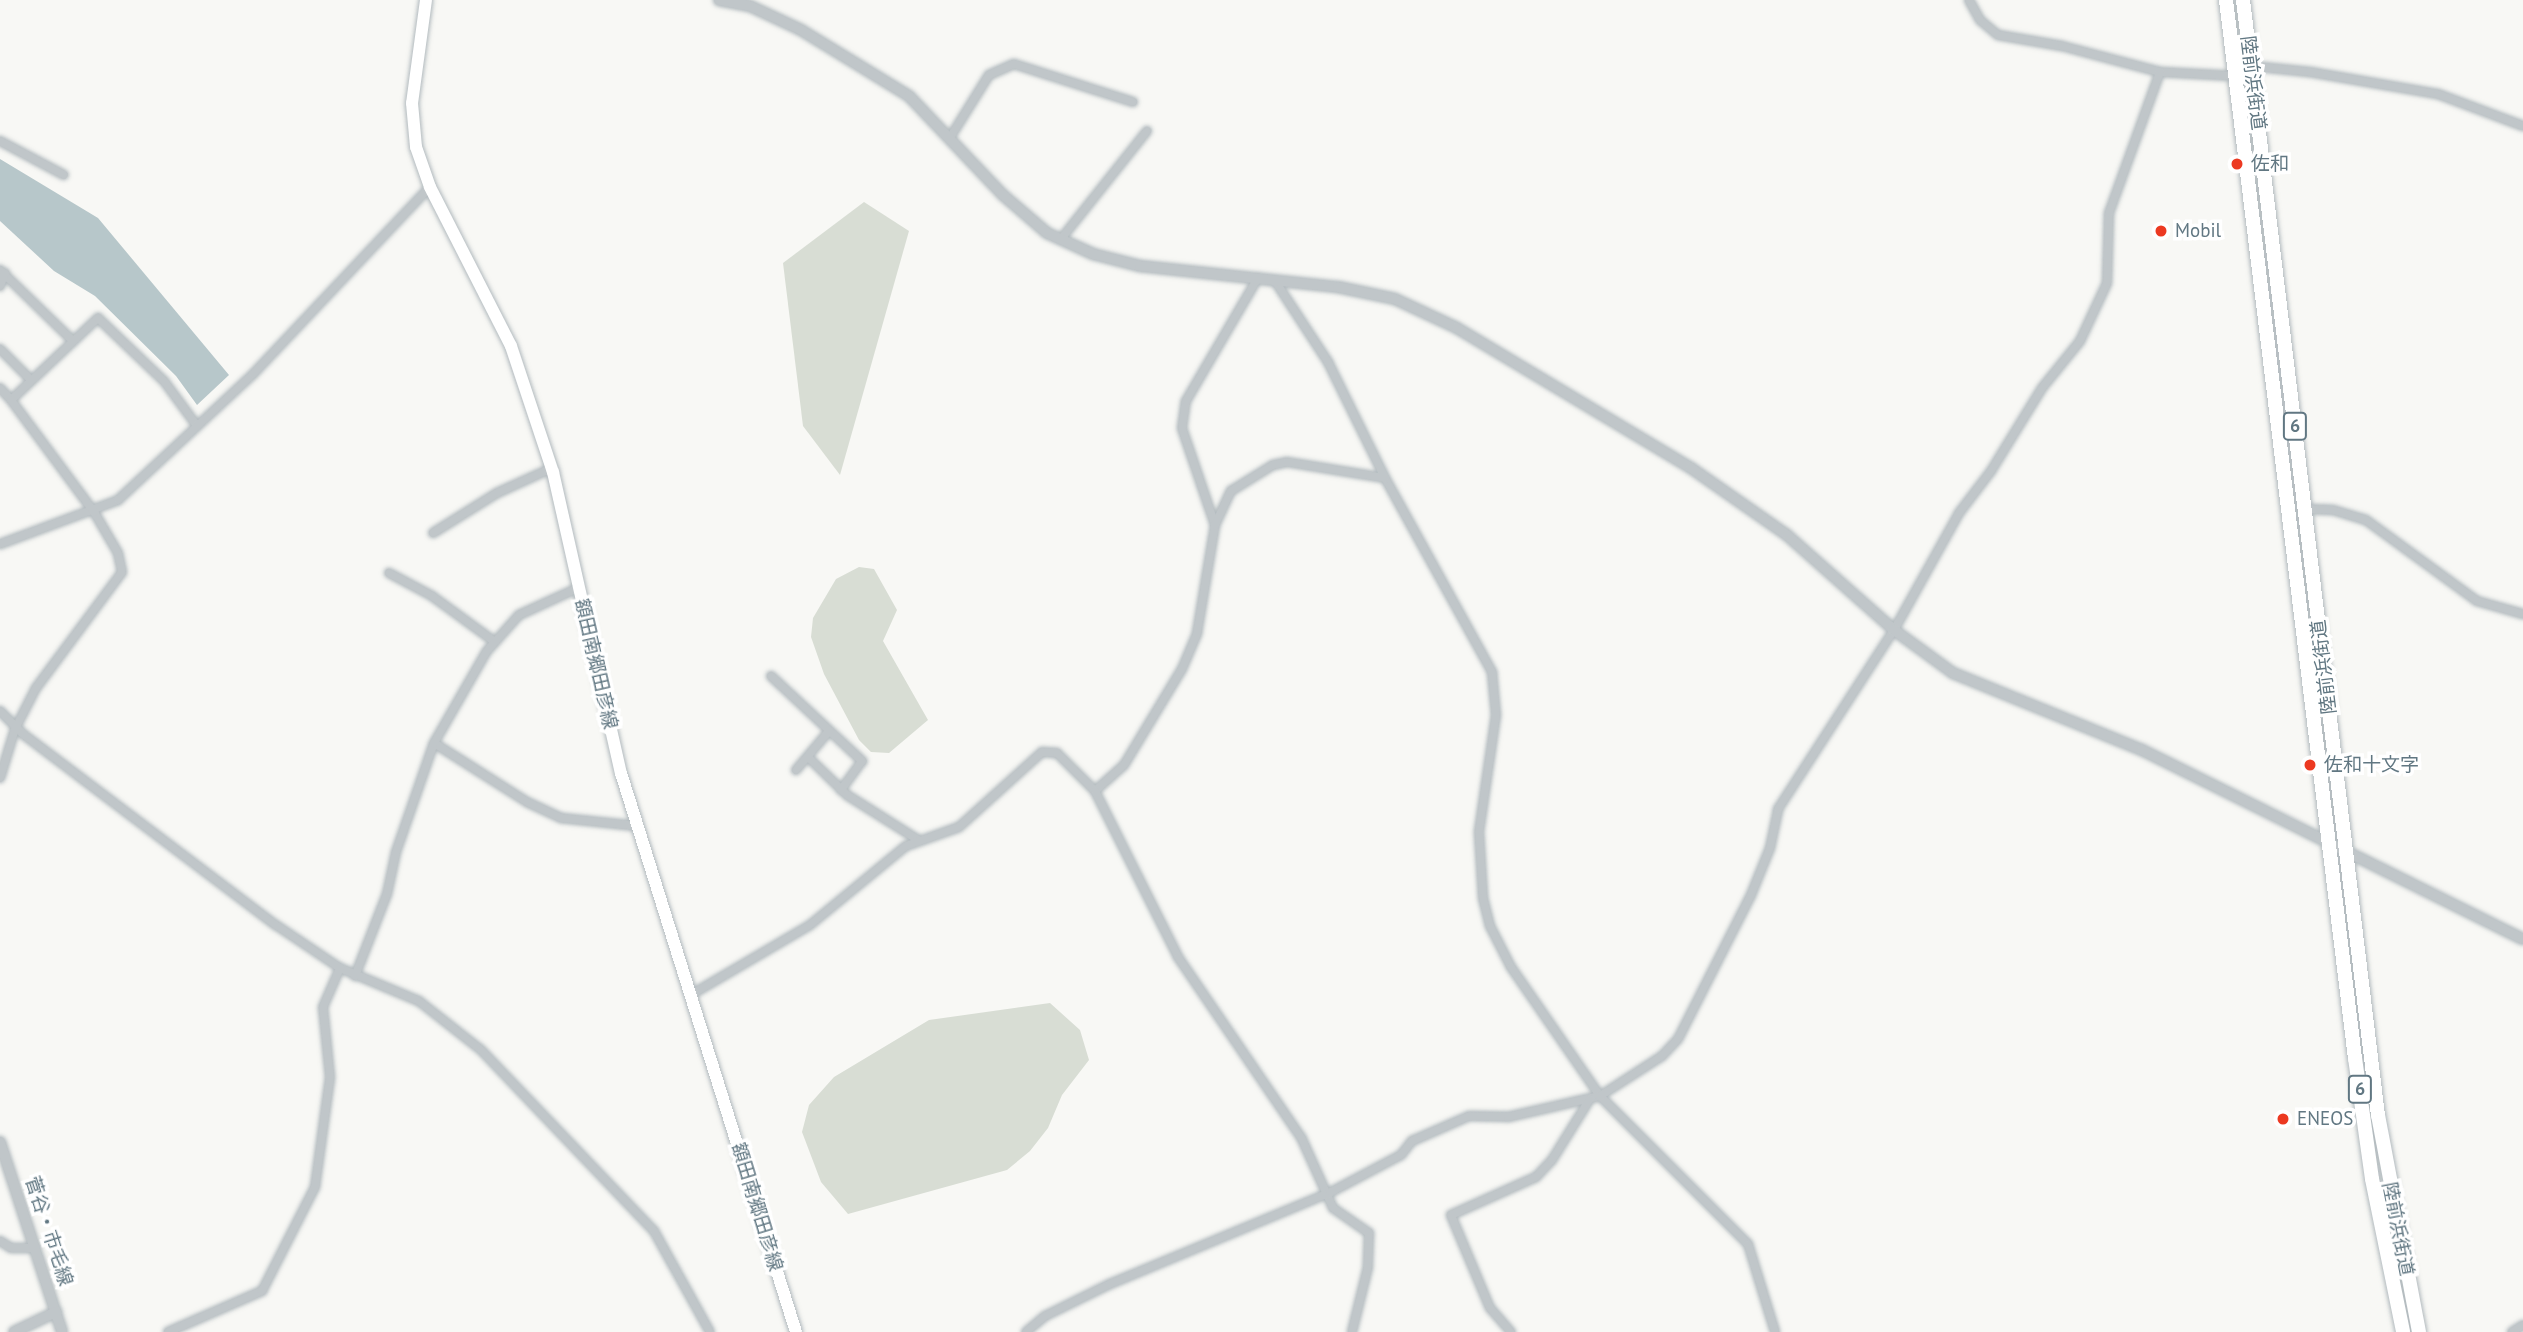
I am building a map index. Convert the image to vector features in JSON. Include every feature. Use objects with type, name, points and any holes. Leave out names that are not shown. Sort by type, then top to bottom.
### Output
[{"type":"highway","name":"陸前浜街道","points":[[2226,0],[2328,845],[2372,1179],[2403,1332]]},
{"type":"highway","name":"陸前浜街道","points":[[2243,0],[2378,1115],[2419,1332]]},
{"type":"main road","name":"額田南郷田彦線","points":[[426,0],[412,103],[416,147],[429,187],[510,346],[552,468],[578,588],[637,826],[796,1332]]},
{"type":"street","points":[[719,0],[752,3]]},
{"type":"street","points":[[739,0],[752,3],[866,66],[908,96],[951,136],[1003,195],[1060,239],[1093,254],[1140,266],[1258,278],[1395,299],[1457,328],[1691,468],[1787,536],[1894,630],[1953,673],[2142,750],[2328,845],[2523,939]]},
{"type":"street","points":[[1969,0],[1980,20],[1998,35],[2062,46],[2160,72],[2235,76],[2250,66],[2417,89],[2523,126]]},
{"type":"street","points":[[951,136],[989,75],[1014,64],[1133,102]]},
{"type":"street","points":[[1026,1332],[1045,1316],[1110,1284],[1324,1193],[1401,1155],[1412,1141],[1469,1116],[1508,1117],[1600,1096],[1662,1056],[1678,1039],[1751,895],[1770,848],[1778,809],[1894,630],[1959,513],[1991,471],[2042,388],[2080,341],[2107,283],[2109,213],[2160,72]]},
{"type":"street","points":[[1060,239],[1147,131]]},
{"type":"street","points":[[0,141],[64,175]]},
{"type":"street","points":[[0,544],[94,512],[118,500],[197,426],[429,187]]},
{"type":"street","points":[[2,272],[73,341]]},
{"type":"street","points":[[0,286],[2,272]]},
{"type":"street","points":[[1215,525],[1182,428],[1186,401],[1258,278]]},
{"type":"street","points":[[1275,281],[1328,362],[1385,478],[1492,672],[1496,715],[1479,832],[1483,898],[1490,926],[1511,967],[1600,1096],[1748,1244],[1776,1332]]},
{"type":"street","points":[[11,400],[98,318],[107,323],[164,381],[197,426]]},
{"type":"street","points":[[0,349],[31,380]]},
{"type":"street","points":[[0,388],[94,512],[118,553],[122,572],[36,688],[15,729],[0,778]]},
{"type":"street","points":[[1095,791],[1124,765],[1182,669],[1197,632],[1215,525],[1231,491],[1273,465],[1287,462],[1385,478]]},
{"type":"street","points":[[433,533],[497,493],[552,468]]},
{"type":"street","points":[[2305,509],[2333,510],[2366,520],[2477,601],[2523,614]]},
{"type":"street","points":[[389,573],[432,596],[495,642]]},
{"type":"street","points":[[355,976],[387,894],[396,852],[434,743],[495,642],[519,615],[578,588]]},
{"type":"street","points":[[771,676],[862,761],[842,790]]},
{"type":"street","points":[[0,711],[15,729],[194,867],[340,968],[419,1001],[481,1050],[654,1231],[710,1332]]},
{"type":"street","points":[[796,770],[830,731]]},
{"type":"street","points":[[434,743],[527,802],[561,818],[637,826]]},
{"type":"street","points":[[689,996],[810,925],[906,846],[959,827],[1042,752],[1057,753],[1095,791],[1178,957],[1301,1138],[1333,1208],[1369,1233],[1368,1267],[1352,1332]]},
{"type":"street","points":[[808,757],[842,790],[920,841]]},
{"type":"street","points":[[168,1332],[262,1291],[315,1187],[330,1077],[323,1007],[340,968]]},
{"type":"street","points":[[1511,1332],[1490,1308],[1451,1215],[1536,1177],[1552,1160],[1590,1100]]},
{"type":"street","name":"菅谷・市毛線","points":[[0,1142],[62,1332]]},
{"type":"street","points":[[0,1241],[11,1248],[36,1248]]},
{"type":"street","points":[[14,1332],[56,1312]]},
{"type":"street","points":[[2512,1332],[2523,1325]]},
{"type":"shaded area","points":[[0,159],[98,218],[229,375],[197,405],[176,376],[95,296],[54,271],[0,221]]},
{"type":"shaded area","points":[[864,202],[909,231],[840,475],[803,426],[783,263]]},
{"type":"shaded area","points":[[859,567],[874,569],[897,610],[883,641],[928,720],[889,753],[871,752],[859,740],[824,674],[811,637],[813,618],[836,579]]},
{"type":"shaded area","points":[[1050,1003],[1080,1030],[1089,1060],[1062,1095],[1048,1128],[1030,1151],[1007,1170],[848,1214],[821,1182],[802,1132],[809,1105],[834,1077],[929,1020]]},
{"type":"place","name":"佐和","points":[[2237,164]]},
{"type":"place","name":"Mobil","points":[[2161,231]]},
{"type":"place","name":"佐和十文字","points":[[2310,765]]},
{"type":"place","name":"ENEOS","points":[[2283,1119]]}]
